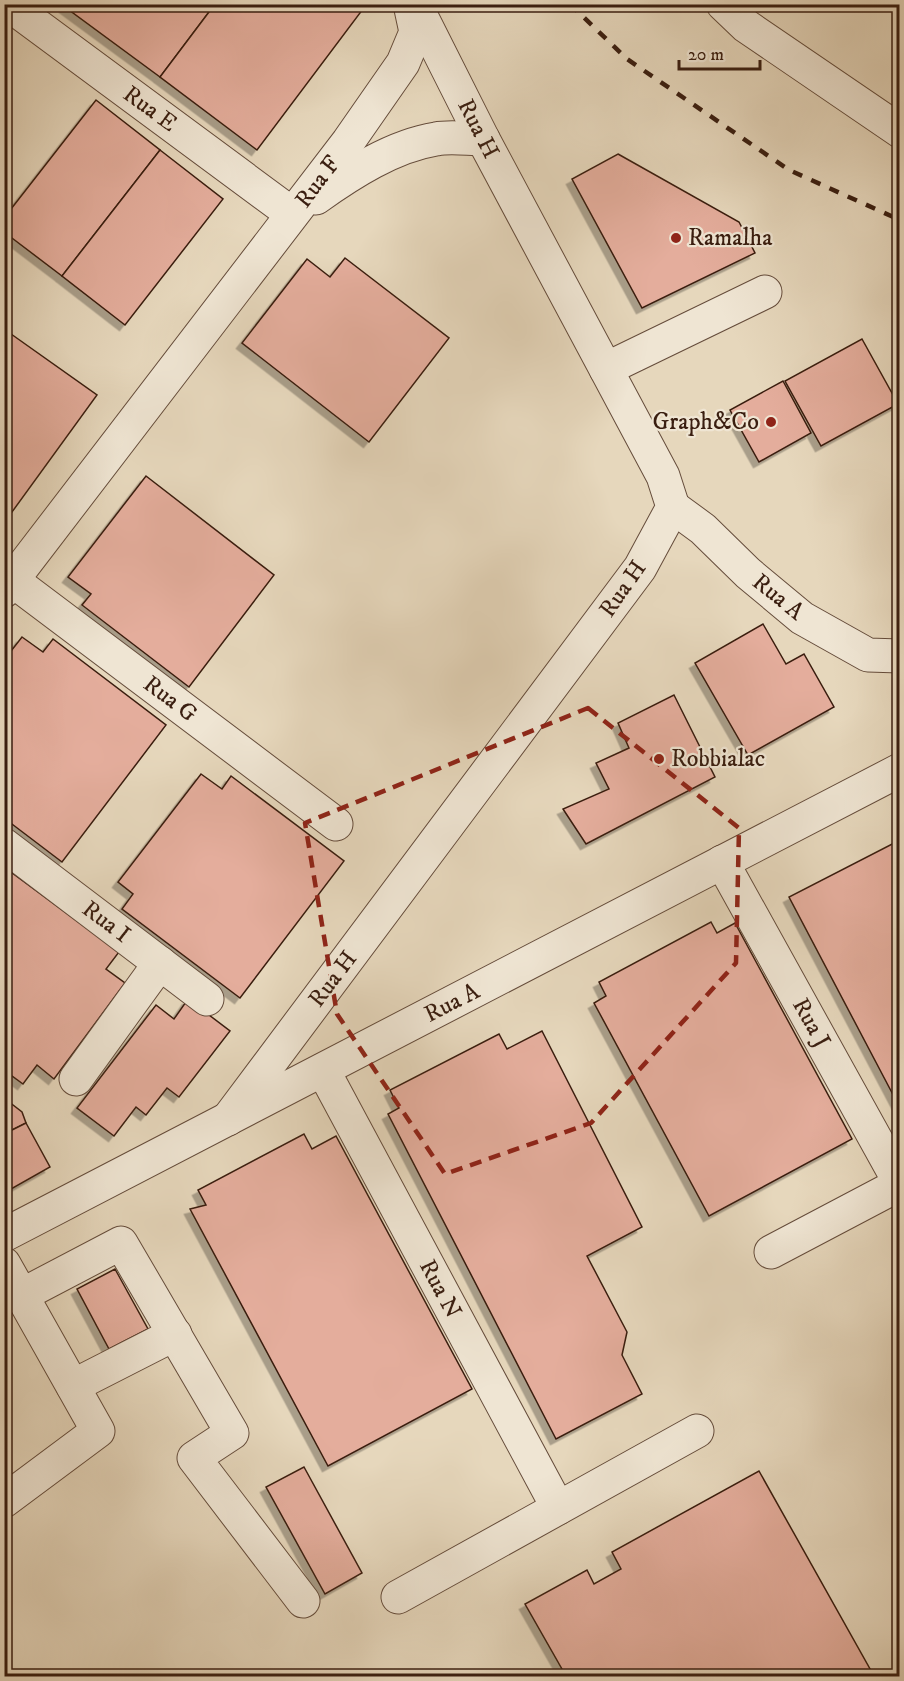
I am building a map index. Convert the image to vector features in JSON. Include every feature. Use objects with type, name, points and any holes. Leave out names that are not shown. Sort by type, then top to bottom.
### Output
[{"type":"street","name":"Rua E","points":[[8,4],[292,214]]},
{"type":"street","name":"Rua F","points":[[292,214],[348,142],[403,63],[416,32],[410,4]]},
{"type":"street","name":"Rua H","points":[[228,1119],[639,568],[673,507],[663,476],[483,139],[415,4]]},
{"type":"street","points":[[723,4],[746,26],[900,131]]},
{"type":"street","name":"Rua F","points":[[292,214],[344,178],[394,152],[437,138],[483,139]]},
{"type":"street","points":[[7,582],[292,214]]},
{"type":"street","points":[[606,369],[765,292]]},
{"type":"street","name":"Rua A","points":[[673,507],[703,529],[748,573],[802,618],[868,655],[900,656]]},
{"type":"street","name":"Rua G","points":[[7,582],[336,824]]},
{"type":"street","name":"Rua A","points":[[4,1235],[900,770]]},
{"type":"street","name":"Rua I","points":[[4,845],[207,999]]},
{"type":"street","name":"Rua J","points":[[722,862],[900,1184],[771,1252]]},
{"type":"street","points":[[76,1079],[160,963]]},
{"type":"street","name":"Rua N","points":[[322,1070],[558,1508]]},
{"type":"street","points":[[22,1295],[121,1243],[232,1433],[194,1458],[303,1601]]},
{"type":"street","points":[[4,1263],[98,1431],[4,1501]]},
{"type":"street","points":[[73,1386],[175,1334]]},
{"type":"street","points":[[398,1596],[697,1431]]},
{"type":"highlighted area","points":[[588,708],[739,828],[736,963],[591,1123],[445,1174],[337,1014],[305,823]]},
{"type":"building","points":[[67,4],[215,4],[160,77],[65,7]]},
{"type":"building","points":[[215,4],[356,4],[363,9],[257,150],[160,77]]},
{"type":"building","points":[[96,100],[160,150],[62,276],[4,232],[4,218]]},
{"type":"building","points":[[160,150],[223,199],[125,325],[62,276]]},
{"type":"building","name":"Ramalha","points":[[618,154],[739,222],[755,253],[642,308],[572,179]]},
{"type":"building","points":[[345,258],[449,338],[369,442],[242,343],[307,259],[330,277]]},
{"type":"building","points":[[4,329],[97,395],[4,523]]},
{"type":"building","points":[[862,339],[898,404],[821,446],[785,381]]},
{"type":"building","name":"Graph&Co","points":[[783,381],[811,433],[759,462],[730,410]]},
{"type":"building","points":[[146,476],[274,575],[189,687],[82,605],[91,594],[68,577]]},
{"type":"building","points":[[763,624],[786,664],[804,654],[834,707],[748,755],[695,663]]},
{"type":"building","points":[[22,637],[43,652],[53,639],[166,725],[62,862],[4,818],[4,660]]},
{"type":"building","points":[[674,695],[715,777],[586,844],[563,809],[609,789],[596,763],[629,748],[618,723]]},
{"type":"building","points":[[201,774],[222,789],[231,776],[344,861],[240,998],[122,909],[133,894],[118,882]]},
{"type":"building","points":[[900,840],[900,1108],[789,897]]},
{"type":"building","points":[[4,867],[119,952],[106,969],[125,983],[54,1079],[37,1065],[23,1084],[4,1070]]},
{"type":"building","points":[[711,922],[717,933],[735,923],[852,1139],[709,1216],[594,1003],[606,996],[599,982]]},
{"type":"building","points":[[188,999],[230,1031],[179,1097],[167,1088],[146,1115],[136,1107],[114,1136],[77,1108],[156,1005],[174,1019]]},
{"type":"building","points":[[542,1031],[642,1227],[587,1256],[627,1332],[622,1355],[642,1394],[556,1439],[388,1114],[399,1108],[390,1090],[499,1034],[507,1049]]},
{"type":"building","points":[[4,1098],[22,1112],[26,1123],[4,1134]]},
{"type":"building","points":[[26,1123],[50,1167],[4,1193],[4,1134]]},
{"type":"building","points":[[304,1134],[312,1149],[336,1136],[472,1389],[328,1466],[190,1209],[206,1205],[198,1190]]},
{"type":"building","points":[[115,1269],[148,1329],[109,1349],[77,1289]]},
{"type":"building","points":[[304,1467],[362,1573],[325,1594],[266,1487]]},
{"type":"building","points":[[759,1471],[874,1676],[566,1676],[525,1604],[587,1570],[594,1584],[621,1569],[612,1552]]},
{"type":"railway","points":[[570,4],[627,59],[789,170],[900,220]]},
{"type":"place","name":"Ramalha","points":[[676,238]]},
{"type":"place","name":"Graph&Co","points":[[771,422]]},
{"type":"place","name":"Robbialac","points":[[659,759]]}]
